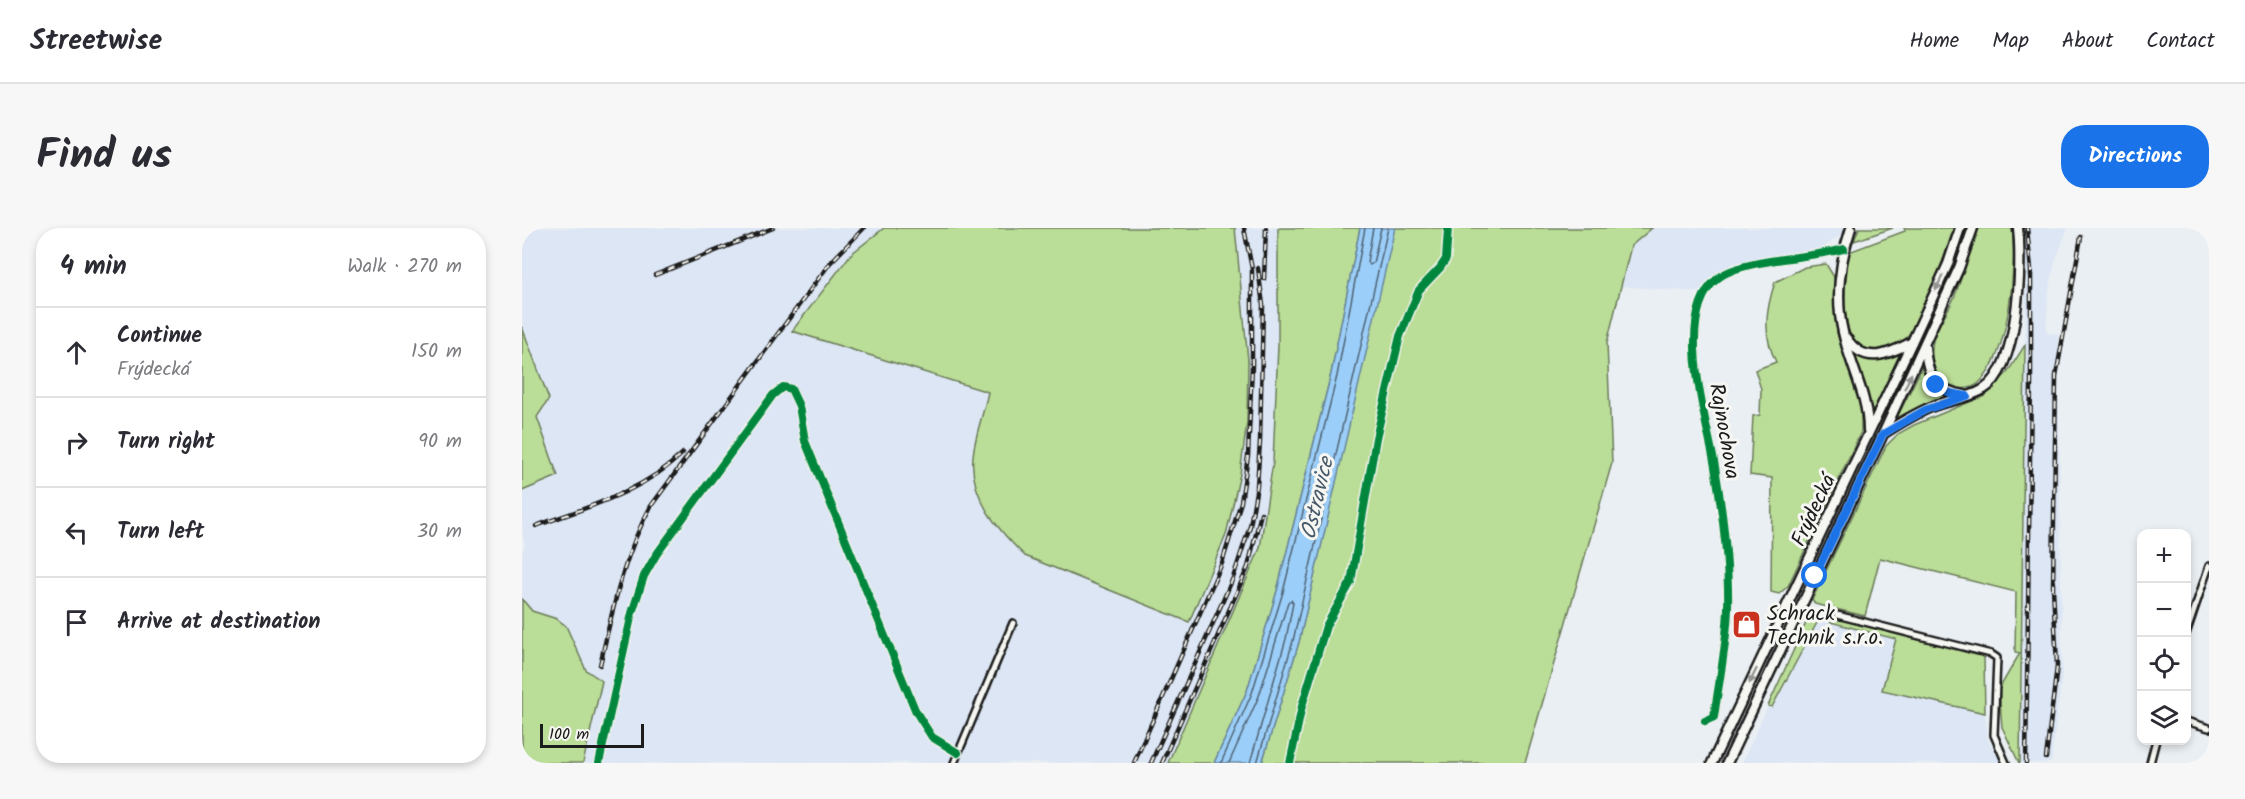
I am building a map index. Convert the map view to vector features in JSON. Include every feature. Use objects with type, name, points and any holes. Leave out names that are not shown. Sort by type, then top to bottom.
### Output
[{"type":"main road","points":[[1851,228],[1844,249],[1840,296],[1843,332],[1864,397],[1868,433]]},
{"type":"main road","name":"Frýdecká","points":[[1712,763],[1912,342],[1948,264],[1960,228]]},
{"type":"main road","name":"Frýdecká","points":[[1726,763],[1883,434],[1959,268],[1973,228]]},
{"type":"main road","points":[[1883,434],[1925,410],[1967,396],[1989,385],[2006,352],[2018,293],[2018,228]]},
{"type":"main road","points":[[1843,332],[1856,350],[1871,356],[1889,353],[1912,342]]},
{"type":"main road","points":[[1924,344],[1931,380],[1944,390],[1967,396]]},
{"type":"street","name":"Rajnochova","points":[[1705,721],[1714,717],[1728,608],[1715,468],[1697,381],[1695,358],[1701,300],[1713,282],[1729,271],[1844,249]]},
{"type":"street","points":[[599,763],[632,613],[649,567],[773,396],[783,387],[791,390],[796,397],[805,441],[916,712],[932,737],[958,753]]},
{"type":"street","points":[[2191,622],[2209,566]]},
{"type":"street","points":[[1837,615],[1990,654],[1997,658],[1994,735],[2006,763]]},
{"type":"street","points":[[954,763],[1013,623]]},
{"type":"street","points":[[2191,722],[2209,728]]},
{"type":"street","points":[[2150,763],[2155,745]]},
{"type":"shaded area","points":[[522,228],[884,228],[850,254],[793,331],[1248,359],[1235,228],[1278,228],[1278,345],[1273,462],[1260,548],[1168,763],[583,763],[602,681],[586,670],[566,626],[532,611],[522,599],[522,554],[525,545],[522,530],[522,491],[558,476],[537,417],[549,399],[522,327]]},
{"type":"shaded area","points":[[1652,228],[1845,228],[1842,234],[1818,251],[1738,268],[1698,292],[1621,286],[1631,246]]},
{"type":"shaded area","points":[[2022,228],[2068,228],[2055,261],[2048,296],[2046,333],[2058,334],[2062,675],[2051,763],[2021,763],[2026,270]]},
{"type":"shaded area","points":[[1819,619],[1896,639],[1882,690],[1985,713],[1988,740],[2002,763],[1742,763],[1768,706],[1772,707]]},
{"type":"green space","points":[[884,228],[1235,228],[1248,360],[1247,422],[1240,474],[1226,535],[1189,622],[1025,556],[1004,535],[980,498],[973,471],[974,448],[988,392],[792,331],[851,254]]},
{"type":"green space","points":[[1278,228],[1360,228],[1331,374],[1277,591],[1247,691],[1214,763],[1168,763],[1260,548],[1273,462],[1278,345]]},
{"type":"green space","points":[[1394,228],[1652,228],[1631,246],[1607,343],[1612,463],[1525,763],[1262,763],[1299,642]]},
{"type":"green space","points":[[1859,228],[1893,228],[1854,241]]},
{"type":"green space","points":[[1904,228],[1954,228],[1926,302],[1906,338],[1886,350],[1878,352],[1864,350],[1854,342],[1848,329],[1845,296],[1849,252],[1905,231]]},
{"type":"green space","points":[[1978,228],[2012,228],[2012,286],[2004,331],[1990,369],[1976,385],[1959,388],[1948,386],[1937,376],[1932,364],[1932,348],[1938,328],[1954,298]]},
{"type":"green space","points":[[1826,264],[1834,277],[1837,333],[1861,407],[1861,432],[1788,586],[1779,594],[1771,592],[1772,478],[1750,475],[1753,416],[1760,415],[1761,389],[1755,370],[1776,362],[1767,332],[1769,302],[1775,282],[1805,267]]},
{"type":"green space","points":[[522,327],[549,399],[537,417],[558,476],[522,491]]},
{"type":"green space","points":[[2025,345],[2019,763],[2002,727],[1999,689],[2020,653],[2015,652],[2016,592],[1880,558],[1865,616],[1815,604],[1812,600],[1886,446],[1898,434],[1914,425],[1984,396],[2007,373]]},
{"type":"green space","points":[[1851,351],[1875,359],[1901,352],[1872,414],[1864,385]]},
{"type":"green space","points":[[1922,367],[1933,386],[1952,397],[1916,409],[1895,422]]},
{"type":"green space","points":[[522,599],[532,611],[557,619],[566,626],[586,670],[602,681],[583,763],[522,763]]},
{"type":"green space","points":[[1811,612],[1984,657],[1985,713],[1882,690],[1896,639],[1819,619],[1772,707],[1768,706]]},
{"type":"water","name":"Ostravice","points":[[1360,228],[1395,228],[1299,642],[1262,763],[1214,763],[1247,691],[1277,591],[1331,374]]},
{"type":"railway","points":[[655,275],[773,228]]},
{"type":"railway","points":[[600,665],[614,603],[626,564],[651,506],[830,263],[864,228]]},
{"type":"railway","points":[[1134,763],[1222,563],[1241,502],[1248,456],[1252,366],[1252,269],[1244,228]]},
{"type":"railway","points":[[1264,279],[1266,228]]},
{"type":"railway","points":[[2026,763],[2031,382],[2031,270],[2027,228]]},
{"type":"railway","points":[[2046,758],[2057,666],[2053,588],[2056,376],[2081,237]]},
{"type":"railway","points":[[1151,763],[1233,578],[1250,526],[1257,486],[1260,442],[1263,305],[1258,268]]},
{"type":"railway","points":[[536,526],[614,497],[650,478],[683,453]]},
{"type":"railway","points":[[1162,763],[1248,567],[1261,513]]},
{"type":"cycle path","points":[[1290,763],[1302,706],[1326,626],[1351,582],[1376,438],[1400,336],[1419,290],[1446,259],[1448,228]]},
{"type":"cycle path","points":[[1705,721],[1714,717],[1726,635],[1728,592],[1720,501],[1697,369],[1695,342],[1697,317],[1704,295],[1717,279],[1728,272],[1759,263],[1844,249]]},
{"type":"cycle path","points":[[599,763],[632,613],[644,576],[656,555],[773,395],[783,387],[791,389],[799,406],[805,441],[916,712],[932,737],[958,753]]},
{"type":"place","name":"Schrack Technik s.r.o.","points":[[1746,625]]},
{"type":"route","points":[[1815,576],[1883,434],[1925,410],[1967,396],[1950,393],[1936,385]]}]
